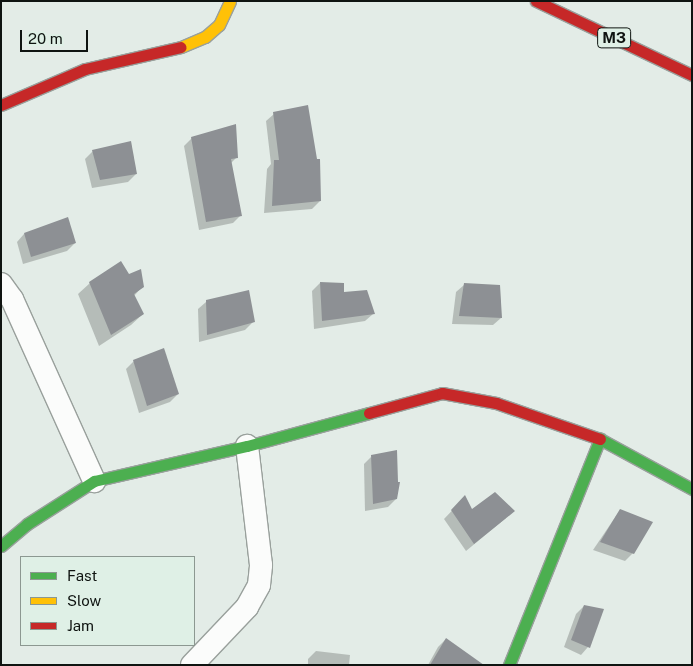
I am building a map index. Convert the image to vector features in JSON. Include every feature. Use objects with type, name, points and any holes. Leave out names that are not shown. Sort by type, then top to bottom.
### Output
[{"type":"street","points":[[1,105],[85,69],[176,49],[205,36],[219,25],[230,1]]},
{"type":"street","name":"M3","points":[[536,1],[692,75]]},
{"type":"street","points":[[1,284],[12,300],[94,481]]},
{"type":"street","points":[[1,546],[27,524],[94,481],[247,446],[442,393],[496,403],[600,439],[692,489]]},
{"type":"street","points":[[509,665],[600,439]]},
{"type":"street","points":[[192,665],[247,607],[258,585],[261,565],[247,446]]},
{"type":"building","points":[[308,105],[317,159],[320,159],[321,201],[272,206],[274,160],[279,160],[273,112]]},
{"type":"building","points":[[236,124],[238,158],[231,159],[242,216],[206,222],[191,137]]},
{"type":"building","points":[[131,141],[137,174],[100,180],[92,150]]},
{"type":"building","points":[[68,217],[76,243],[31,257],[24,233]]},
{"type":"building","points":[[121,261],[129,274],[141,269],[144,287],[134,294],[144,314],[111,335],[89,282]]},
{"type":"building","points":[[320,282],[344,283],[344,292],[367,290],[375,314],[322,321]]},
{"type":"building","points":[[464,283],[500,285],[502,318],[459,316]]},
{"type":"building","points":[[249,290],[255,322],[207,335],[206,300]]},
{"type":"building","points":[[164,348],[179,394],[147,406],[133,360]]},
{"type":"building","points":[[397,450],[398,482],[400,482],[397,499],[373,504],[371,455]]},
{"type":"building","points":[[495,492],[515,511],[474,544],[451,510],[465,495],[472,509]]},
{"type":"building","points":[[620,509],[653,522],[634,554],[600,542]]},
{"type":"building","points":[[584,605],[604,609],[590,648],[571,640]]},
{"type":"building","points":[[446,638],[484,665],[430,665]]},
{"type":"traffic: fast","points":[[1,546],[27,524],[94,481],[247,446],[369,413]]},
{"type":"traffic: fast","points":[[509,665],[600,439],[692,489]]},
{"type":"traffic: slow","points":[[181,47],[205,37],[219,25],[230,1]]},
{"type":"traffic: jam","points":[[536,1],[692,75]]},
{"type":"traffic: jam","points":[[1,105],[85,69],[181,47]]},
{"type":"traffic: jam","points":[[369,413],[442,393],[496,403],[600,439]]}]
